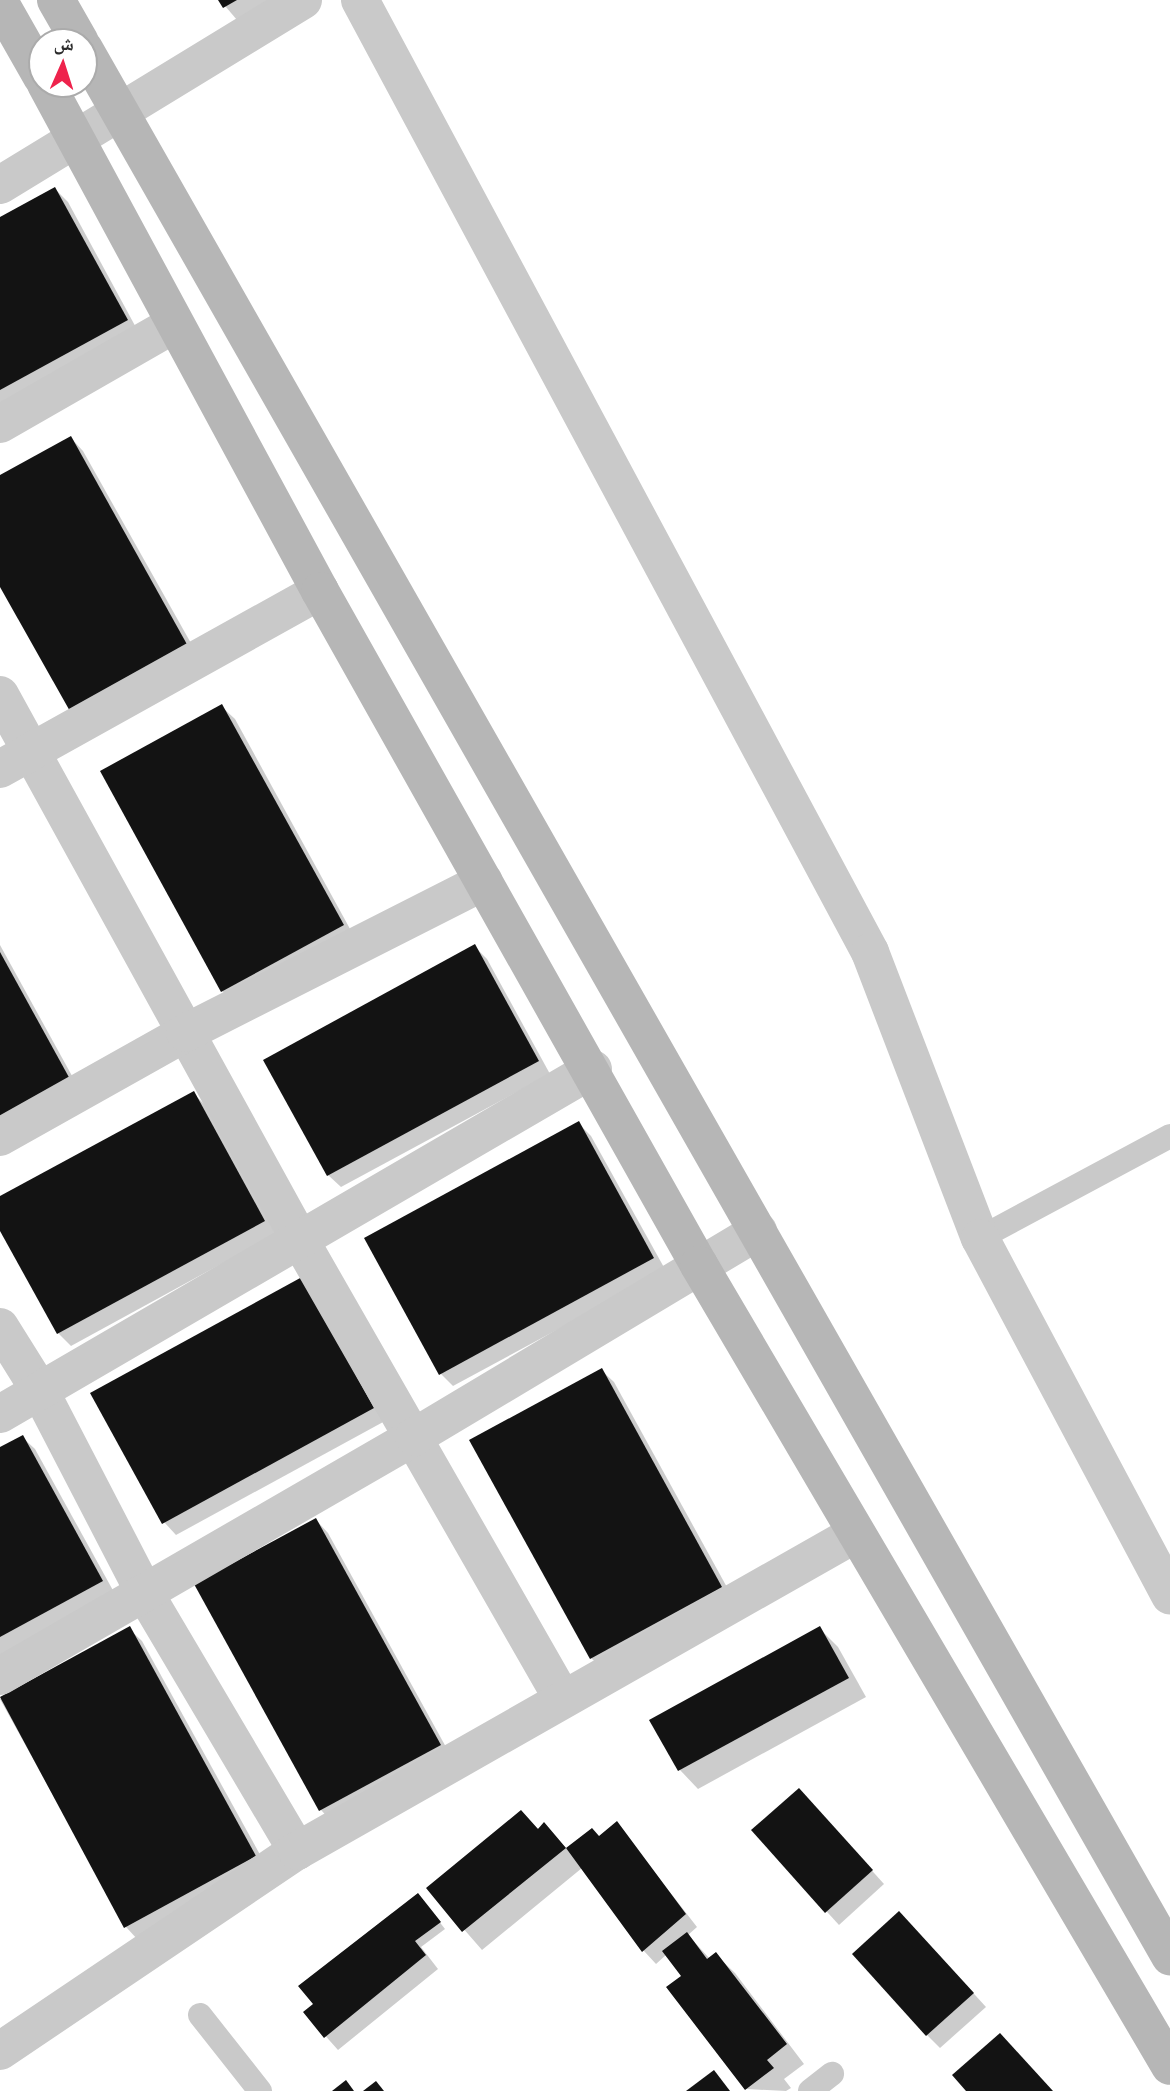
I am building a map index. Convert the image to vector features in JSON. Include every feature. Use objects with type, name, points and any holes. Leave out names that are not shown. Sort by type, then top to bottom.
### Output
[{"type":"main road","points":[[56,0],[72,28]]},
{"type":"main road","points":[[0,3],[28,52]]},
{"type":"main road","points":[[98,74],[1170,1955]]},
{"type":"main road","points":[[54,98],[173,325],[320,591],[593,1069],[699,1265],[1170,2066]]},
{"type":"street","points":[[0,185],[121,114],[303,0]]},
{"type":"street","points":[[360,0],[870,952],[980,1238],[1170,1596]]},
{"type":"street","points":[[0,424],[173,325]]},
{"type":"street","points":[[15,760],[320,591]]},
{"type":"street","points":[[0,695],[15,760],[185,1032],[301,1242],[562,1698]]},
{"type":"street","points":[[0,1137],[185,1032],[484,881]]},
{"type":"street","points":[[0,1414],[301,1242],[593,1069]]},
{"type":"street","points":[[0,1676],[414,1437],[758,1231]]},
{"type":"street","points":[[0,1327],[40,1391],[144,1592],[297,1851]]},
{"type":"street","points":[[0,2051],[297,1851],[562,1698],[855,1534]]},
{"type":"lane","points":[[980,1238],[1170,1136]]},
{"type":"lane","points":[[200,2015],[260,2091]]},
{"type":"lane","points":[[810,2091],[832,2074]]},
{"type":"building","points":[[218,0],[237,0],[223,8]]},
{"type":"building","points":[[55,187],[128,320],[0,390],[0,217]]},
{"type":"building","points":[[71,436],[189,648],[71,713],[0,587],[0,475]]},
{"type":"building","points":[[222,704],[344,925],[221,992],[100,771]]},
{"type":"building","points":[[475,944],[539,1061],[327,1176],[263,1060]]},
{"type":"building","points":[[0,952],[71,1081],[0,1119]]},
{"type":"building","points":[[194,1091],[265,1221],[57,1334],[0,1231],[0,1196]]},
{"type":"building","points":[[579,1121],[654,1258],[439,1375],[364,1238]]},
{"type":"building","points":[[302,1277],[374,1408],[162,1524],[90,1393]]},
{"type":"building","points":[[602,1368],[722,1587],[590,1659],[469,1440]]},
{"type":"building","points":[[23,1435],[103,1581],[0,1637],[0,1447]]},
{"type":"building","points":[[316,1518],[441,1745],[319,1811],[194,1584]]},
{"type":"building","points":[[130,1626],[256,1856],[124,1928],[0,1697]]},
{"type":"building","points":[[820,1626],[849,1678],[678,1771],[649,1720]]},
{"type":"building","points":[[799,1788],[873,1870],[825,1913],[751,1830]]},
{"type":"building","points":[[521,1810],[538,1829],[544,1822],[566,1848],[462,1932],[426,1888]]},
{"type":"building","points":[[617,1821],[686,1914],[642,1952],[566,1848],[592,1828],[599,1836]]},
{"type":"building","points":[[418,1893],[441,1922],[415,1941],[426,1955],[324,2038],[303,2012],[313,2004],[298,1986]]},
{"type":"building","points":[[899,1911],[974,1993],[926,2036],[852,1954]]},
{"type":"building","points":[[687,1932],[707,1959],[716,1952],[787,2044],[767,2060],[774,2068],[745,2090],[666,1987],[681,1976],[662,1951]]},
{"type":"building","points":[[1000,2033],[1053,2091],[966,2091],[952,2075]]},
{"type":"building","points":[[714,2070],[730,2091],[686,2091]]},
{"type":"building","points":[[346,2080],[354,2091],[332,2091]]},
{"type":"building","points":[[376,2081],[384,2091],[363,2091]]}]
